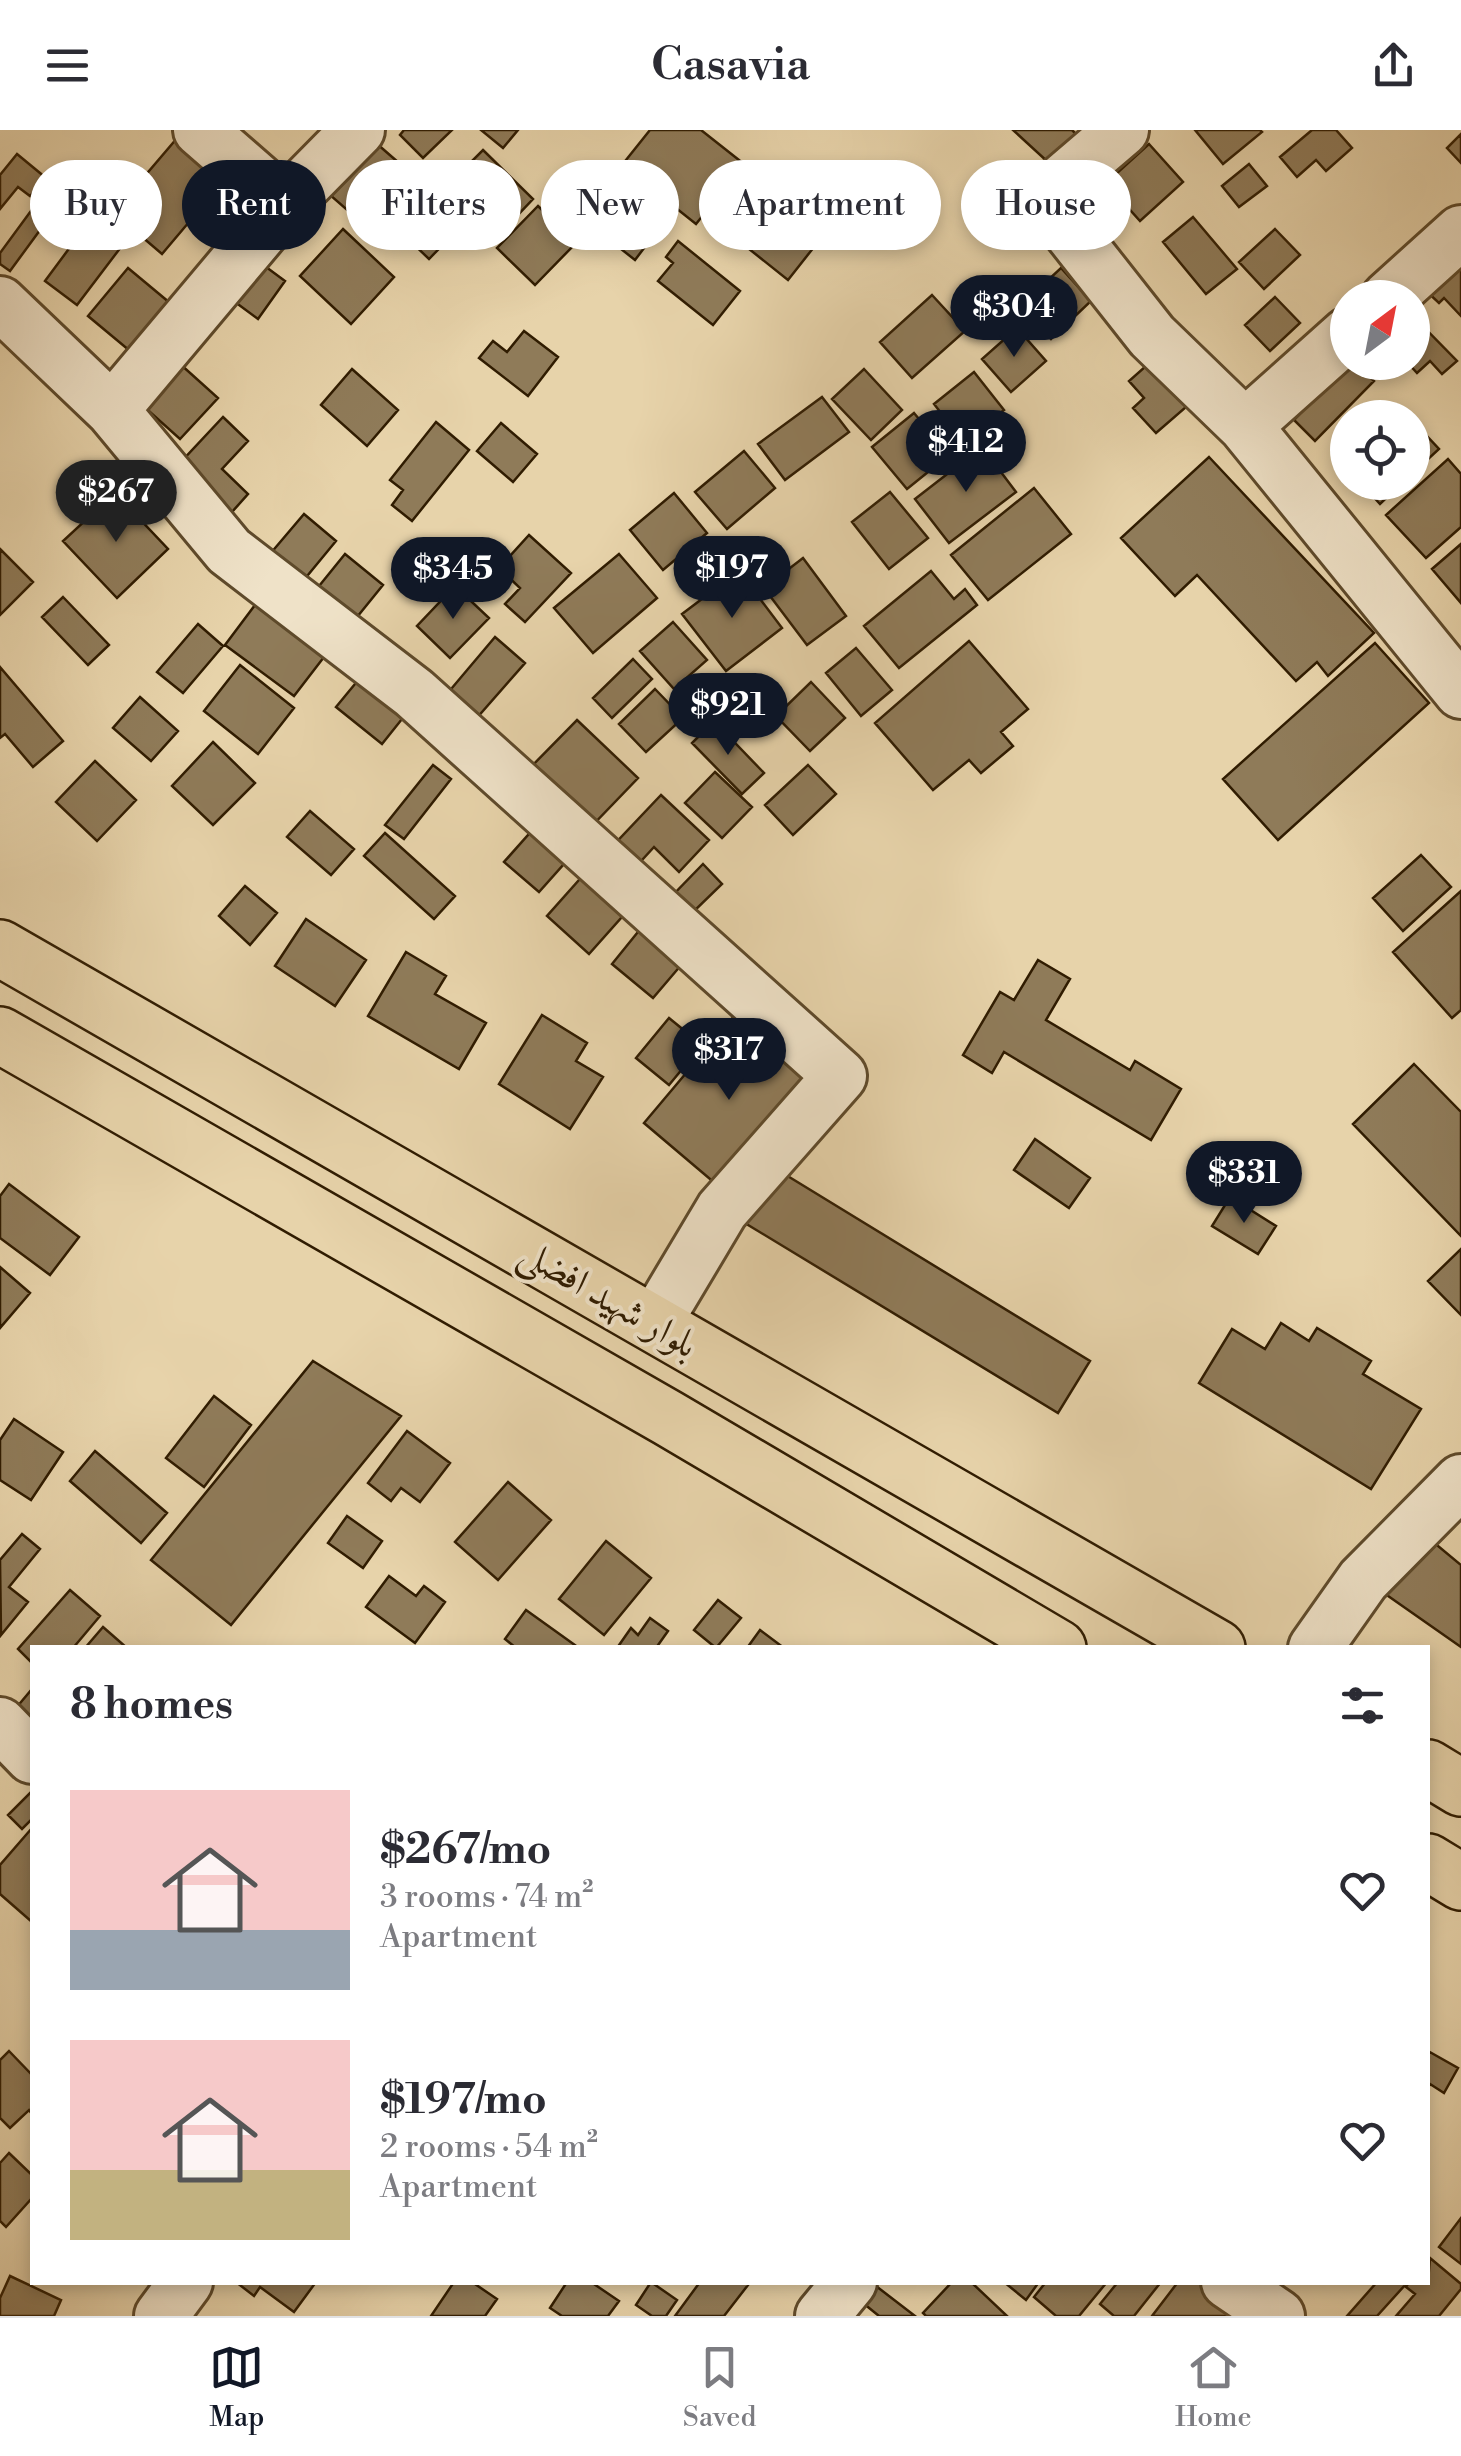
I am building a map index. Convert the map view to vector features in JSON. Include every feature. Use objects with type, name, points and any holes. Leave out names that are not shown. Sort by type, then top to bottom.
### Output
[{"type":"main road","name":"بلوار شهید افضلی","points":[[0,948],[1213,1645]]},
{"type":"main road","name":"بلوار شهید افضلی","points":[[0,1035],[668,1418],[1053,1645]]},
{"type":"main road","points":[[668,1418],[703,1352]]},
{"type":"main road","points":[[1430,1769],[1461,1788]]},
{"type":"main road","points":[[1430,1863],[1461,1882]]},
{"type":"street","points":[[200,130],[234,160]]},
{"type":"street","points":[[326,162],[358,130]]},
{"type":"street","points":[[1122,130],[1046,195],[1063,223],[1152,336],[1245,426],[1461,692]]},
{"type":"street","points":[[1408,280],[1461,232]]},
{"type":"street","points":[[112,410],[246,250]]},
{"type":"street","points":[[0,304],[112,410],[229,551],[414,693],[840,1076],[722,1210],[654,1324]]},
{"type":"street","points":[[1245,426],[1330,350]]},
{"type":"street","points":[[1318,1645],[1363,1580],[1461,1481]]},
{"type":"street","points":[[0,1724],[30,1755]]},
{"type":"street","points":[[160,2316],[184,2285]]},
{"type":"street","points":[[822,2316],[848,2285]]},
{"type":"street","points":[[1232,2285],[1278,2316]]},
{"type":"building","points":[[184,130],[221,160],[182,160],[182,230],[162,254],[157,250],[162,250],[162,160],[158,160]]},
{"type":"building","points":[[404,130],[452,130],[423,158],[400,135]]},
{"type":"building","points":[[481,130],[518,130],[503,148]]},
{"type":"building","points":[[650,130],[701,130],[739,160],[699,160],[696,224],[679,210],[679,160],[626,160]]},
{"type":"building","points":[[1013,130],[1072,130],[1077,135],[1054,160],[1046,160]]},
{"type":"building","points":[[1195,130],[1260,130],[1262,132],[1223,164]]},
{"type":"building","points":[[1312,130],[1336,130],[1352,148],[1326,171],[1316,160],[1297,177],[1280,157]]},
{"type":"building","points":[[1461,134],[1461,163],[1447,148]]},
{"type":"building","points":[[376,143],[396,160],[361,160]]},
{"type":"building","points":[[1149,144],[1183,182],[1140,221],[1131,211],[1131,160]]},
{"type":"building","points":[[483,150],[493,160],[473,160]]},
{"type":"building","points":[[17,154],[30,165],[30,196],[18,187],[0,209],[0,175]]},
{"type":"building","points":[[1249,164],[1267,186],[1239,207],[1222,186]]},
{"type":"building","points":[[346,177],[346,209],[330,195]]},
{"type":"building","points":[[521,187],[533,199],[521,212]]},
{"type":"building","points":[[538,206],[541,250],[569,250],[535,285],[499,250],[521,250],[521,223]]},
{"type":"building","points":[[30,212],[30,244],[10,271],[0,264],[0,253]]},
{"type":"building","points":[[1193,217],[1237,269],[1206,294],[1163,242]]},
{"type":"building","points":[[343,229],[346,250],[365,250],[394,277],[351,324],[300,276]]},
{"type":"building","points":[[1275,229],[1300,255],[1264,289],[1239,262]]},
{"type":"building","points":[[679,242],[740,291],[713,325],[658,281],[673,263],[666,257],[671,250],[679,250]]},
{"type":"building","points":[[68,250],[119,250],[77,305],[45,281]]},
{"type":"building","points":[[420,250],[438,250],[429,259]]},
{"type":"building","points":[[622,250],[643,250],[635,260]]},
{"type":"building","points":[[750,250],[812,250],[788,280]]},
{"type":"building","points":[[1461,256],[1461,316],[1444,298],[1439,303],[1430,295],[1430,284]]},
{"type":"building","points":[[262,264],[285,281],[258,319],[235,302]]},
{"type":"building","points":[[128,268],[170,303],[130,351],[88,316]]},
{"type":"building","points":[[1061,268],[1091,301],[1051,339],[1020,306]]},
{"type":"building","points":[[932,295],[965,331],[912,378],[880,342]]},
{"type":"building","points":[[1275,297],[1300,323],[1270,351],[1245,325]]},
{"type":"building","points":[[1017,328],[1046,361],[1011,392],[982,359]]},
{"type":"building","points":[[524,331],[558,357],[528,396],[479,358],[493,341],[507,352]]},
{"type":"building","points":[[1430,333],[1457,361],[1442,374],[1430,361]]},
{"type":"building","points":[[1155,358],[1193,401],[1156,433],[1133,408],[1144,398],[1129,381]]},
{"type":"building","points":[[179,363],[218,398],[180,439],[141,404]]},
{"type":"building","points":[[352,369],[398,410],[367,446],[321,405]]},
{"type":"building","points":[[864,369],[902,410],[871,440],[832,399]]},
{"type":"building","points":[[974,372],[1004,410],[963,441],[934,404]]},
{"type":"building","points":[[1333,380],[1374,381],[1355,400],[1330,400],[1330,426],[1315,441],[1294,420]]},
{"type":"building","points":[[822,397],[849,432],[785,480],[758,444]]},
{"type":"building","points":[[914,413],[949,455],[907,489],[872,447]]},
{"type":"building","points":[[223,417],[248,441],[222,469],[248,494],[232,512],[180,463]]},
{"type":"building","points":[[436,422],[469,450],[412,521],[392,505],[403,490],[390,480]]},
{"type":"building","points":[[501,423],[537,454],[513,482],[477,451]]},
{"type":"building","points":[[1430,439],[1439,449],[1430,457]]},
{"type":"building","points":[[982,447],[1016,492],[949,543],[915,499]]},
{"type":"building","points":[[744,451],[775,488],[727,529],[695,492]]},
{"type":"building","points":[[1209,457],[1374,633],[1328,676],[1317,662],[1296,681],[1197,575],[1175,596],[1121,538]]},
{"type":"building","points":[[1448,459],[1461,474],[1461,527],[1426,558],[1386,515],[1403,500],[1430,500],[1430,475]]},
{"type":"building","points":[[1034,488],[1071,534],[988,600],[951,555]]},
{"type":"building","points":[[890,492],[928,538],[889,569],[852,522]]},
{"type":"building","points":[[115,493],[168,549],[117,598],[63,541]]},
{"type":"building","points":[[674,493],[707,533],[663,570],[630,530]]},
{"type":"building","points":[[304,514],[336,541],[303,581],[270,554]]},
{"type":"building","points":[[529,535],[571,573],[525,622],[505,604],[520,588],[499,568]]},
{"type":"building","points":[[1461,544],[1461,603],[1432,569]]},
{"type":"building","points":[[0,549],[33,582],[0,615]]},
{"type":"building","points":[[345,554],[383,585],[353,622],[315,591]]},
{"type":"building","points":[[619,554],[657,598],[593,653],[554,608]]},
{"type":"building","points":[[803,558],[846,616],[807,645],[764,588]]},
{"type":"building","points":[[739,571],[782,628],[726,671],[682,614]]},
{"type":"building","points":[[931,571],[954,599],[965,589],[977,605],[899,668],[864,626]]},
{"type":"building","points":[[455,586],[489,618],[450,658],[417,626]]},
{"type":"building","points":[[63,597],[109,645],[88,665],[42,617]]},
{"type":"building","points":[[255,605],[324,657],[294,696],[225,645]]},
{"type":"building","points":[[673,622],[707,660],[674,689],[640,651]]},
{"type":"building","points":[[198,624],[223,646],[183,693],[157,672]]},
{"type":"building","points":[[495,637],[525,663],[475,720],[446,695]]},
{"type":"building","points":[[969,641],[1028,709],[1001,732],[1013,746],[981,773],[969,760],[933,790],[875,723]]},
{"type":"building","points":[[1375,643],[1429,703],[1278,840],[1223,779]]},
{"type":"building","points":[[856,648],[892,690],[861,716],[826,673]]},
{"type":"building","points":[[633,659],[652,679],[612,718],[593,698]]},
{"type":"building","points":[[240,665],[294,708],[258,754],[204,711]]},
{"type":"building","points":[[0,667],[63,741],[33,767],[5,734],[0,738]]},
{"type":"building","points":[[369,667],[414,704],[382,744],[336,707]]},
{"type":"building","points":[[811,682],[845,718],[810,751],[776,716]]},
{"type":"building","points":[[655,689],[683,718],[646,752],[619,724]]},
{"type":"building","points":[[140,697],[178,731],[151,761],[113,728]]},
{"type":"building","points":[[577,720],[638,778],[586,832],[525,773]]},
{"type":"building","points":[[714,721],[764,773],[742,794],[692,743]]},
{"type":"building","points":[[213,742],[255,783],[213,825],[172,786]]},
{"type":"building","points":[[95,761],[136,800],[97,841],[56,802]]},
{"type":"building","points":[[433,765],[451,779],[404,839],[385,825]]},
{"type":"building","points":[[808,765],[836,794],[793,835],[765,805]]},
{"type":"building","points":[[715,772],[752,807],[722,838],[685,803]]},
{"type":"building","points":[[661,795],[709,840],[679,872],[654,847],[631,872],[608,851]]},
{"type":"building","points":[[310,811],[354,849],[331,875],[287,837]]},
{"type":"building","points":[[536,826],[571,856],[539,892],[504,862]]},
{"type":"building","points":[[385,833],[455,896],[434,919],[364,856]]},
{"type":"building","points":[[1421,855],[1451,887],[1403,931],[1373,898]]},
{"type":"building","points":[[703,864],[722,884],[688,917],[670,898]]},
{"type":"building","points":[[587,871],[629,909],[589,954],[547,916]]},
{"type":"building","points":[[245,886],[277,913],[250,945],[219,916]]},
{"type":"building","points":[[1461,891],[1461,1010],[1452,1018],[1393,952]]},
{"type":"building","points":[[306,919],[366,960],[335,1006],[275,966]]},
{"type":"building","points":[[646,922],[688,957],[653,998],[612,964]]},
{"type":"building","points":[[406,952],[446,976],[435,994],[486,1023],[459,1069],[368,1016]]},
{"type":"building","points":[[1038,960],[1070,979],[1046,1020],[1130,1070],[1135,1061],[1181,1089],[1151,1140],[1004,1052],[992,1073],[963,1055],[1000,992],[1014,1000]]},
{"type":"building","points":[[542,1015],[587,1043],[576,1061],[603,1077],[570,1129],[499,1084]]},
{"type":"building","points":[[735,1015],[815,1083],[723,1190],[644,1123]]},
{"type":"building","points":[[669,1018],[702,1045],[669,1085],[636,1058]]},
{"type":"building","points":[[1414,1064],[1461,1112],[1461,1236],[1353,1124]]},
{"type":"building","points":[[1035,1139],[1090,1178],[1069,1208],[1014,1170]]},
{"type":"building","points":[[768,1164],[1090,1361],[1058,1413],[735,1217]]},
{"type":"building","points":[[9,1184],[79,1237],[50,1275],[0,1238],[0,1196]]},
{"type":"building","points":[[1230,1197],[1276,1226],[1258,1254],[1212,1226]]},
{"type":"building","points":[[1461,1249],[1461,1315],[1428,1281]]},
{"type":"building","points":[[0,1267],[30,1293],[0,1328]]},
{"type":"building","points":[[1281,1323],[1309,1341],[1317,1328],[1371,1361],[1363,1374],[1421,1409],[1371,1489],[1199,1383],[1232,1329],[1265,1349]]},
{"type":"building","points":[[313,1361],[401,1416],[231,1625],[151,1560]]},
{"type":"building","points":[[214,1396],[251,1425],[204,1487],[166,1458]]},
{"type":"building","points":[[14,1419],[63,1452],[31,1500],[0,1480],[0,1440]]},
{"type":"building","points":[[407,1431],[450,1463],[420,1502],[401,1488],[391,1501],[368,1483]]},
{"type":"building","points":[[95,1451],[167,1513],[141,1543],[70,1481]]},
{"type":"building","points":[[508,1482],[551,1520],[498,1580],[455,1542]]},
{"type":"building","points":[[347,1516],[382,1541],[363,1568],[328,1543]]},
{"type":"building","points":[[22,1534],[40,1549],[9,1587],[28,1602],[1,1635],[0,1560]]},
{"type":"building","points":[[1426,1536],[1461,1565],[1461,1647],[1381,1591]]},
{"type":"building","points":[[606,1541],[651,1578],[604,1635],[559,1599]]},
{"type":"building","points":[[389,1576],[416,1596],[424,1586],[445,1602],[415,1643],[366,1607]]},
{"type":"building","points":[[70,1590],[100,1616],[76,1645],[30,1645],[30,1661],[18,1649]]},
{"type":"building","points":[[718,1600],[741,1618],[718,1645],[712,1645],[694,1630]]},
{"type":"building","points":[[526,1610],[575,1645],[512,1645],[505,1639]]},
{"type":"building","points":[[650,1618],[668,1631],[658,1645],[619,1645],[631,1628],[638,1635]]},
{"type":"building","points":[[103,1627],[124,1645],[88,1645]]},
{"type":"building","points":[[760,1630],[780,1645],[749,1645]]},
{"type":"building","points":[[30,1691],[30,1720],[16,1708]]},
{"type":"building","points":[[30,1793],[30,1821],[22,1829],[8,1815]]},
{"type":"building","points":[[30,1830],[30,1920],[0,1894],[0,1865]]},
{"type":"building","points":[[9,2051],[30,2073],[30,2111],[10,2128],[0,2118],[0,2060]]},
{"type":"building","points":[[1430,2052],[1458,2068],[1444,2093],[1430,2084]]},
{"type":"building","points":[[9,2153],[30,2173],[30,2200],[6,2227],[0,2221],[0,2163]]},
{"type":"building","points":[[1461,2218],[1461,2264],[1439,2247]]},
{"type":"building","points":[[1430,2258],[1461,2284],[1439,2316],[1396,2316],[1415,2294],[1406,2287],[1430,2285]]},
{"type":"building","points":[[10,2276],[61,2300],[54,2316],[0,2316],[0,2298]]},
{"type":"building","points":[[240,2285],[314,2285],[294,2312],[260,2287],[254,2296]]},
{"type":"building","points":[[452,2285],[476,2285],[497,2299],[485,2316],[431,2316]]},
{"type":"building","points":[[565,2285],[595,2285],[619,2301],[608,2316],[562,2316],[550,2308]]},
{"type":"building","points":[[649,2285],[677,2300],[666,2316],[652,2316],[636,2305]]},
{"type":"building","points":[[698,2285],[748,2285],[724,2316],[675,2316]]},
{"type":"building","points":[[949,2285],[974,2285],[1007,2316],[926,2316],[923,2313]]},
{"type":"building","points":[[1008,2285],[1037,2285],[1026,2300]]},
{"type":"building","points":[[1044,2285],[1105,2285],[1079,2316],[1056,2316],[1034,2297]]},
{"type":"building","points":[[1116,2285],[1159,2285],[1134,2316],[1114,2316],[1100,2304]]},
{"type":"building","points":[[1176,2285],[1210,2285],[1247,2316],[1152,2316]]},
{"type":"building","points":[[1374,2285],[1405,2285],[1377,2316],[1347,2316]]},
{"type":"building","points":[[876,2286],[915,2316],[879,2316],[863,2303]]}]
